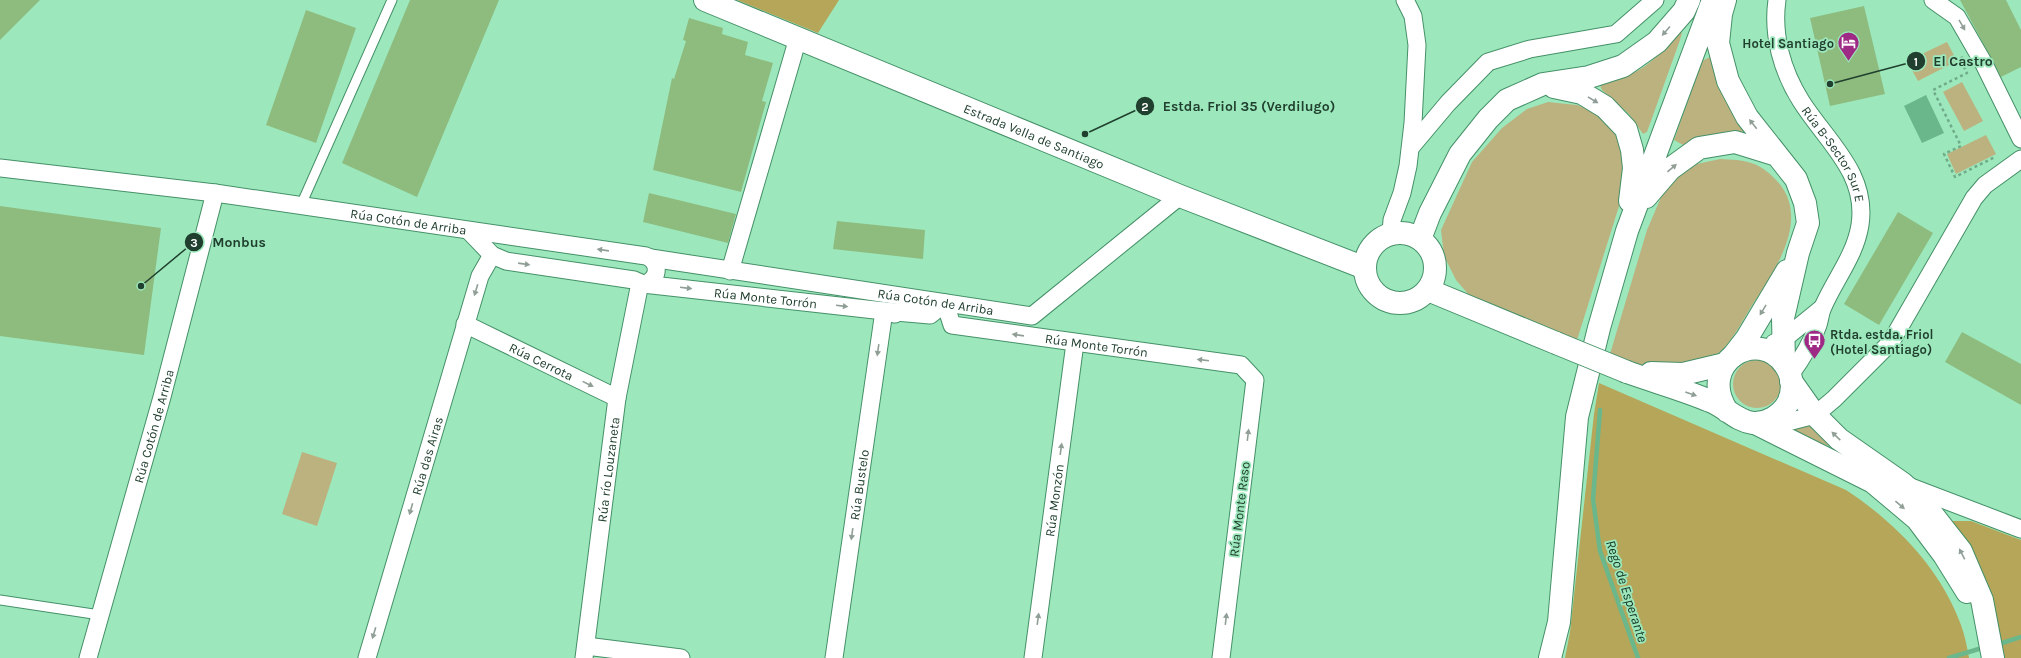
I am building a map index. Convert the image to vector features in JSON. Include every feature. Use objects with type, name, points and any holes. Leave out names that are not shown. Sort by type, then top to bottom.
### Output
[{"type":"main road","name":"Estrada Vella de Santiago","points":[[705,0],[1180,196],[1365,268]]},
{"type":"main road","points":[[1420,238],[1430,213],[1460,154],[1488,119],[1507,100],[1543,84],[1589,77],[1623,66],[1657,42],[1684,11],[1689,0]]},
{"type":"main road","points":[[1697,39],[1708,0]]},
{"type":"main road","points":[[1550,658],[1558,622],[1577,416],[1599,328],[1627,231],[1697,39],[1713,0]]},
{"type":"main road","points":[[1428,290],[1627,372],[1712,401],[1745,422],[1760,422],[1775,417],[1783,410],[1788,402],[1791,391],[1784,339],[1783,318],[1798,253],[1808,223],[1805,203],[1796,179],[1747,117],[1728,81],[1718,43],[1721,14],[1725,0]]},
{"type":"main road","points":[[1543,84],[1582,93],[1605,107],[1626,129],[1632,150],[1634,168],[1627,231]]},
{"type":"main road","points":[[1637,207],[1670,169],[1698,148],[1734,142],[1777,155]]},
{"type":"main road","points":[[1401,232],[1420,238],[1428,246],[1436,266],[1435,277],[1428,290],[1414,301],[1393,303],[1375,293],[1369,285],[1365,268],[1367,254],[1372,246],[1381,238],[1391,233],[1401,232]]},
{"type":"main road","points":[[1727,411],[1720,400],[1718,388],[1719,375],[1747,338],[1798,253]]},
{"type":"main road","points":[[1627,372],[1683,374],[1729,360],[1751,349],[1761,349],[1770,352],[1789,373],[1810,407],[1839,439],[1902,483],[1921,500],[1961,551],[1982,600],[1992,658]]},
{"type":"main road","points":[[1760,422],[1795,442],[1873,482],[1917,519],[1944,555],[1967,592],[1992,658]]},
{"type":"street","points":[[1391,233],[1392,220],[1402,193],[1411,147],[1417,45],[1413,16],[1405,0]]},
{"type":"street","points":[[1411,147],[1448,103],[1488,62],[1530,49],[1616,34],[1655,0]]},
{"type":"street","name":"Rúa B-Sector Sur E","points":[[1777,0],[1774,18],[1779,54],[1801,101],[1841,155],[1852,173],[1859,197],[1860,224],[1854,250],[1822,308],[1818,326],[1800,360],[1789,373]]},
{"type":"street","points":[[1933,0],[1957,17],[1976,50],[2021,139]]},
{"type":"street","points":[[730,271],[798,38]]},
{"type":"street","points":[[1760,422],[1780,424],[1810,407],[1834,399],[1891,342],[1974,198],[1985,185],[2021,159]]},
{"type":"street","name":"Rúa Cotón de Arriba","points":[[0,168],[215,193],[301,205],[1032,316],[1180,196]]},
{"type":"street","name":"Rúa Cotón de Arriba","points":[[88,658],[162,397],[215,193]]},
{"type":"street","points":[[469,231],[494,254],[507,237]]},
{"type":"street","name":"Rúa Monte Torrón","points":[[494,254],[640,282],[884,311],[930,314],[945,303]]},
{"type":"street","name":"Rúa das Airas","points":[[367,658],[480,276],[494,254]]},
{"type":"street","points":[[646,257],[656,265],[657,269],[654,278],[640,282],[629,272],[631,263],[633,259],[646,257]]},
{"type":"street","name":"Rúa río Louzaneta","points":[[585,652],[617,398],[640,282]]},
{"type":"street","points":[[945,303],[952,325]]},
{"type":"street","name":"Rúa B-Sector Sur E","points":[[1761,349],[1784,339],[1822,308]]},
{"type":"street","name":"Rúa Monte Torrón","points":[[884,311],[952,325],[1241,365]]},
{"type":"street","name":"Rúa Bustelo","points":[[834,658],[884,311]]},
{"type":"street","name":"Rúa Cerrota","points":[[465,324],[617,398]]},
{"type":"street","name":"Rúa Monzón","points":[[1033,658],[1075,343]]},
{"type":"street","name":"Rúa Monte Raso","points":[[1221,658],[1255,380],[1241,365]]},
{"type":"street","points":[[1795,442],[1837,456],[1884,482],[1902,483],[2021,529]]},
{"type":"street","points":[[585,652],[681,658]]},
{"type":"lane","points":[[301,205],[392,0]]},
{"type":"lane","points":[[0,600],[100,614]]},
{"type":"path","points":[[1976,50],[1960,59],[1967,73],[1933,90],[1961,146],[1944,154],[1955,177],[1996,156]]},
{"type":"shaded area","points":[[737,0],[839,0],[818,33]]},
{"type":"shaded area","points":[[1680,32],[1682,33],[1680,40],[1647,132],[1643,134],[1629,114],[1602,90],[1599,83],[1616,80],[1638,71],[1652,61],[1673,37]]},
{"type":"shaded area","points":[[1947,42],[1957,61],[1918,81],[1907,61]]},
{"type":"shaded area","points":[[1710,57],[1714,58],[1743,125],[1743,131],[1739,135],[1696,139],[1683,145],[1674,140],[1702,61]]},
{"type":"shaded area","points":[[1962,82],[1983,121],[1964,131],[1943,92]]},
{"type":"shaded area","points":[[1926,95],[1944,133],[1922,143],[1904,106]]},
{"type":"shaded area","points":[[1548,102],[1577,105],[1598,113],[1618,137],[1626,170],[1620,203],[1577,340],[1469,295],[1456,280],[1444,256],[1441,230],[1472,162],[1502,128],[1527,109]]},
{"type":"shaded area","points":[[1986,135],[1996,154],[1956,174],[1947,154]]},
{"type":"shaded area","points":[[1720,159],[1744,161],[1764,169],[1777,181],[1787,196],[1791,212],[1790,228],[1786,245],[1770,278],[1729,342],[1723,349],[1710,359],[1662,367],[1645,367],[1610,354],[1647,230],[1662,195],[1679,175],[1697,164]]},
{"type":"shaded area","points":[[1752,360],[1762,360],[1771,364],[1777,370],[1781,379],[1781,389],[1777,398],[1771,404],[1762,408],[1752,408],[1743,404],[1737,398],[1733,389],[1733,379],[1737,370],[1743,364]]},
{"type":"shaded area","points":[[1599,383],[1846,490],[1864,503],[1899,532],[1929,566],[1952,604],[1965,637],[1969,658],[1565,658],[1570,632],[1594,414]]},
{"type":"shaded area","points":[[1812,422],[1839,450],[1789,430]]},
{"type":"shaded area","points":[[302,452],[337,463],[317,526],[282,514]]},
{"type":"shaded area","points":[[1934,521],[1971,521],[2021,540],[2021,658],[2002,658]]},
{"type":"building","points":[[0,0],[40,0],[0,40]]},
{"type":"building","points":[[410,0],[499,0],[417,197],[342,163]]},
{"type":"building","points":[[1960,0],[2006,0],[2021,30],[2021,67],[2001,77]]},
{"type":"building","name":"Hotel Santiago","points":[[1864,6],[1885,94],[1830,106],[1810,18]]},
{"type":"building","points":[[306,10],[356,28],[316,143],[266,125]]},
{"type":"building","points":[[689,18],[723,28],[722,34],[748,42],[745,55],[773,63],[762,101],[766,102],[741,192],[653,170],[672,78],[674,79],[686,41],[683,40]]},
{"type":"building","points":[[649,193],[736,214],[728,243],[643,222]]},
{"type":"building","points":[[0,206],[161,228],[144,355],[0,336]]},
{"type":"building","points":[[1898,212],[1933,233],[1879,325],[1844,304]]},
{"type":"building","points":[[837,221],[925,230],[923,259],[833,249]]},
{"type":"building","points":[[1962,332],[2021,364],[2021,405],[1945,362]]},
{"type":"waterway","name":"Rego de Esperante","points":[[1600,410],[1593,499],[1600,551],[1638,658]]},
{"type":"waterway","points":[[1999,644],[2021,637]]},
{"type":"waterway","points":[[1949,658],[1982,648]]},
{"type":"place","name":"Hotel Santiago","points":[[1849,62]]},
{"type":"place","name":"El Castro","points":[[1830,84]]},
{"type":"place","name":"Estda. Friol 35 (Verdilugo)","points":[[1085,134]]},
{"type":"place","name":"Monbus","points":[[141,286]]},
{"type":"place","name":"Rtda. estda. Friol (Hotel Santiago)","points":[[1814,360]]}]
